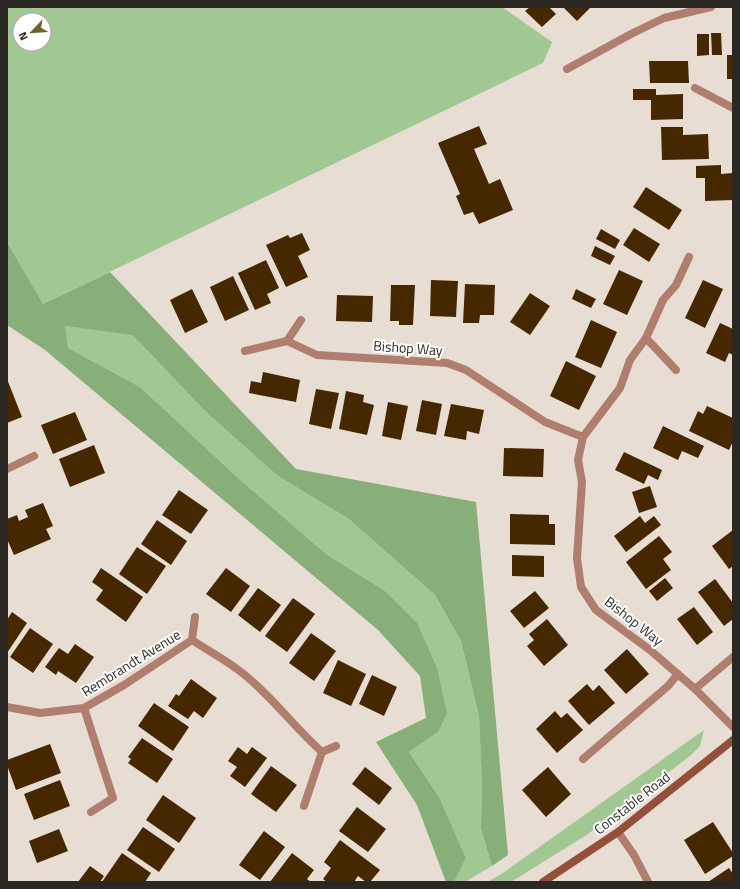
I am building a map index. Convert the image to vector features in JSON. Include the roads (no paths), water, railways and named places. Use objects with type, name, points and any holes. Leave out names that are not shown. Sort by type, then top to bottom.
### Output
[{"type":"street","points":[[567,69],[664,18],[711,7]]},
{"type":"street","points":[[695,88],[733,108]]},
{"type":"street","name":"Bishop Way","points":[[689,257],[676,285],[663,300],[646,338],[630,360],[620,388],[583,437],[578,460],[581,497],[577,558],[581,587],[596,610],[650,650],[695,689],[733,727]]},
{"type":"street","points":[[245,351],[286,341],[301,320]]},
{"type":"street","points":[[646,338],[676,370]]},
{"type":"street","name":"Bishop Way","points":[[286,341],[317,355],[446,363],[466,370],[545,422],[583,437]]},
{"type":"street","points":[[7,469],[34,456]]},
{"type":"street","name":"Rembrandt Avenue","points":[[7,707],[40,713],[84,708],[124,685],[192,640],[195,617]]},
{"type":"street","name":"Rembrandt Avenue","points":[[192,640],[245,675],[281,708],[304,736],[322,752]]},
{"type":"street","points":[[695,689],[733,657]]},
{"type":"street","points":[[583,759],[668,686],[678,674]]},
{"type":"street","name":"Rembrandt Avenue","points":[[84,708],[113,798],[91,812]]},
{"type":"street","name":"Constable Road","points":[[543,882],[618,832],[733,740]]},
{"type":"street","points":[[304,806],[322,752],[336,746]]},
{"type":"street","points":[[618,832],[634,855],[648,882]]}]
